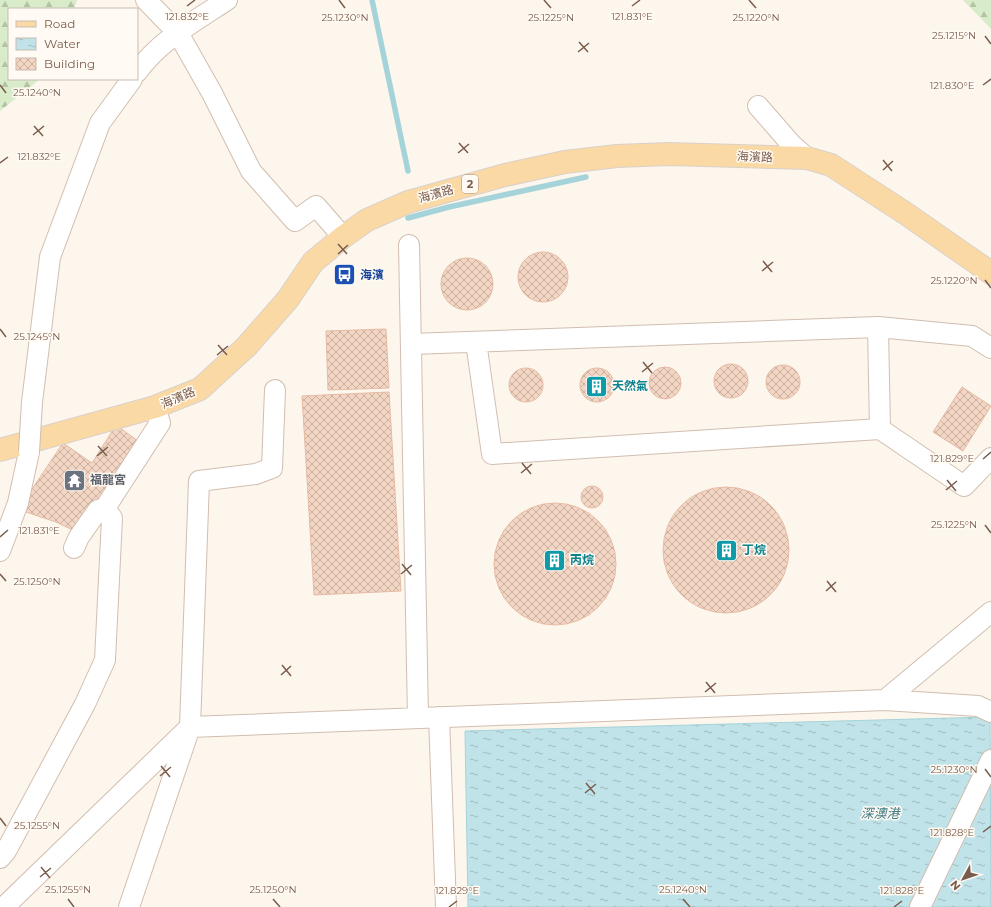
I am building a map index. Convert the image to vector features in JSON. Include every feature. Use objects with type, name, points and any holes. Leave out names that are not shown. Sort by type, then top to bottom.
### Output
[{"type":"main road","name":"海濱路","points":[[0,450],[155,407],[200,389],[246,347],[288,299],[313,262],[343,237],[367,220],[408,202],[505,174],[565,162],[617,156],[669,154],[806,158],[831,165],[905,212],[991,273]]},
{"type":"street","points":[[146,0],[178,33],[212,93],[251,171],[295,221],[316,206],[343,237]]},
{"type":"street","points":[[138,71],[147,58],[178,33],[227,0]]},
{"type":"street","points":[[0,551],[18,503],[29,452],[32,402],[50,257],[100,123],[131,80]]},
{"type":"street","points":[[758,106],[792,145],[806,158]]},
{"type":"street","points":[[409,245],[418,718]]},
{"type":"street","points":[[411,344],[878,327],[972,336],[991,348]]},
{"type":"street","points":[[878,327],[880,429]]},
{"type":"street","points":[[476,342],[492,454],[880,429],[964,486],[991,458]]},
{"type":"street","points":[[129,907],[190,726],[199,481],[256,474],[272,468],[275,390]]},
{"type":"street","points":[[74,548],[79,537],[98,510],[105,508],[160,423],[155,407]]},
{"type":"street","points":[[0,858],[6,851],[85,704],[105,660],[112,518],[105,508]]},
{"type":"street","points":[[885,700],[991,612]]},
{"type":"street","points":[[4,907],[190,726],[885,700],[978,706],[991,712]]},
{"type":"street","points":[[439,717],[446,907]]},
{"type":"street","points":[[920,907],[991,760]]},
{"type":"green space","points":[[0,0],[77,0],[74,8],[8,8],[8,80],[39,80],[0,111]]},
{"type":"green space","points":[[963,0],[991,0],[991,29]]},
{"type":"water","name":"深澳港","points":[[990,717],[991,907],[468,907],[465,731]]},
{"type":"building","points":[[543,252],[552,254],[563,263],[568,277],[566,286],[557,297],[543,302],[534,300],[523,291],[518,277],[520,268],[529,257]]},
{"type":"building","points":[[467,258],[477,260],[485,266],[491,274],[493,284],[491,294],[485,302],[477,308],[467,310],[457,308],[449,302],[443,294],[441,284],[443,274],[449,266],[457,260]]},
{"type":"building","points":[[386,329],[389,388],[328,390],[326,331]]},
{"type":"building","points":[[731,364],[743,369],[748,381],[743,393],[731,398],[719,393],[714,381],[719,369]]},
{"type":"building","points":[[780,365],[786,365],[795,370],[799,376],[799,388],[795,394],[786,399],[780,399],[771,394],[766,385],[766,379],[771,370]]},
{"type":"building","name":"天然氣","points":[[662,367],[668,367],[677,371],[681,383],[677,395],[668,399],[662,399],[653,395],[649,386],[649,380],[653,371]]},
{"type":"building","points":[[523,368],[529,368],[538,373],[542,379],[542,391],[538,397],[529,402],[523,402],[514,397],[509,388],[509,382],[514,373]]},
{"type":"building","name":"天然氣","points":[[594,368],[600,368],[604,369],[611,375],[614,385],[613,392],[607,399],[600,402],[594,402],[590,401],[583,395],[580,388],[580,382],[581,378],[587,371]]},
{"type":"building","points":[[962,387],[991,406],[963,451],[933,432]]},
{"type":"building","points":[[389,392],[401,591],[314,595],[302,396]]},
{"type":"building","name":"福龍宮","points":[[116,425],[138,441],[79,533],[56,522],[23,511],[26,498],[63,443],[92,463]]},
{"type":"building","points":[[592,486],[600,489],[603,497],[600,505],[592,508],[584,505],[581,497],[584,489]]},
{"type":"building","name":"丁烷","points":[[726,487],[750,492],[761,498],[774,510],[784,526],[789,550],[784,574],[778,585],[766,598],[750,608],[726,613],[702,608],[691,602],[678,590],[668,574],[663,550],[668,526],[674,515],[686,502],[702,492]]},
{"type":"building","name":"丙烷","points":[[555,503],[578,507],[589,513],[598,521],[606,530],[612,541],[616,564],[612,587],[606,598],[598,607],[589,615],[578,621],[555,625],[532,621],[521,615],[512,607],[504,598],[498,587],[494,564],[498,541],[504,530],[512,521],[521,513],[532,507]]},
{"type":"waterway","points":[[372,0],[408,171]]},
{"type":"waterway","points":[[408,218],[449,207],[586,177]]},
{"type":"place","name":"海濱","points":[[344,275]]},
{"type":"place","name":"天然氣","points":[[597,386]]},
{"type":"place","name":"福龍宮","points":[[75,480]]},
{"type":"place","name":"丁烷","points":[[726,550]]},
{"type":"place","name":"丙烷","points":[[555,560]]}]
